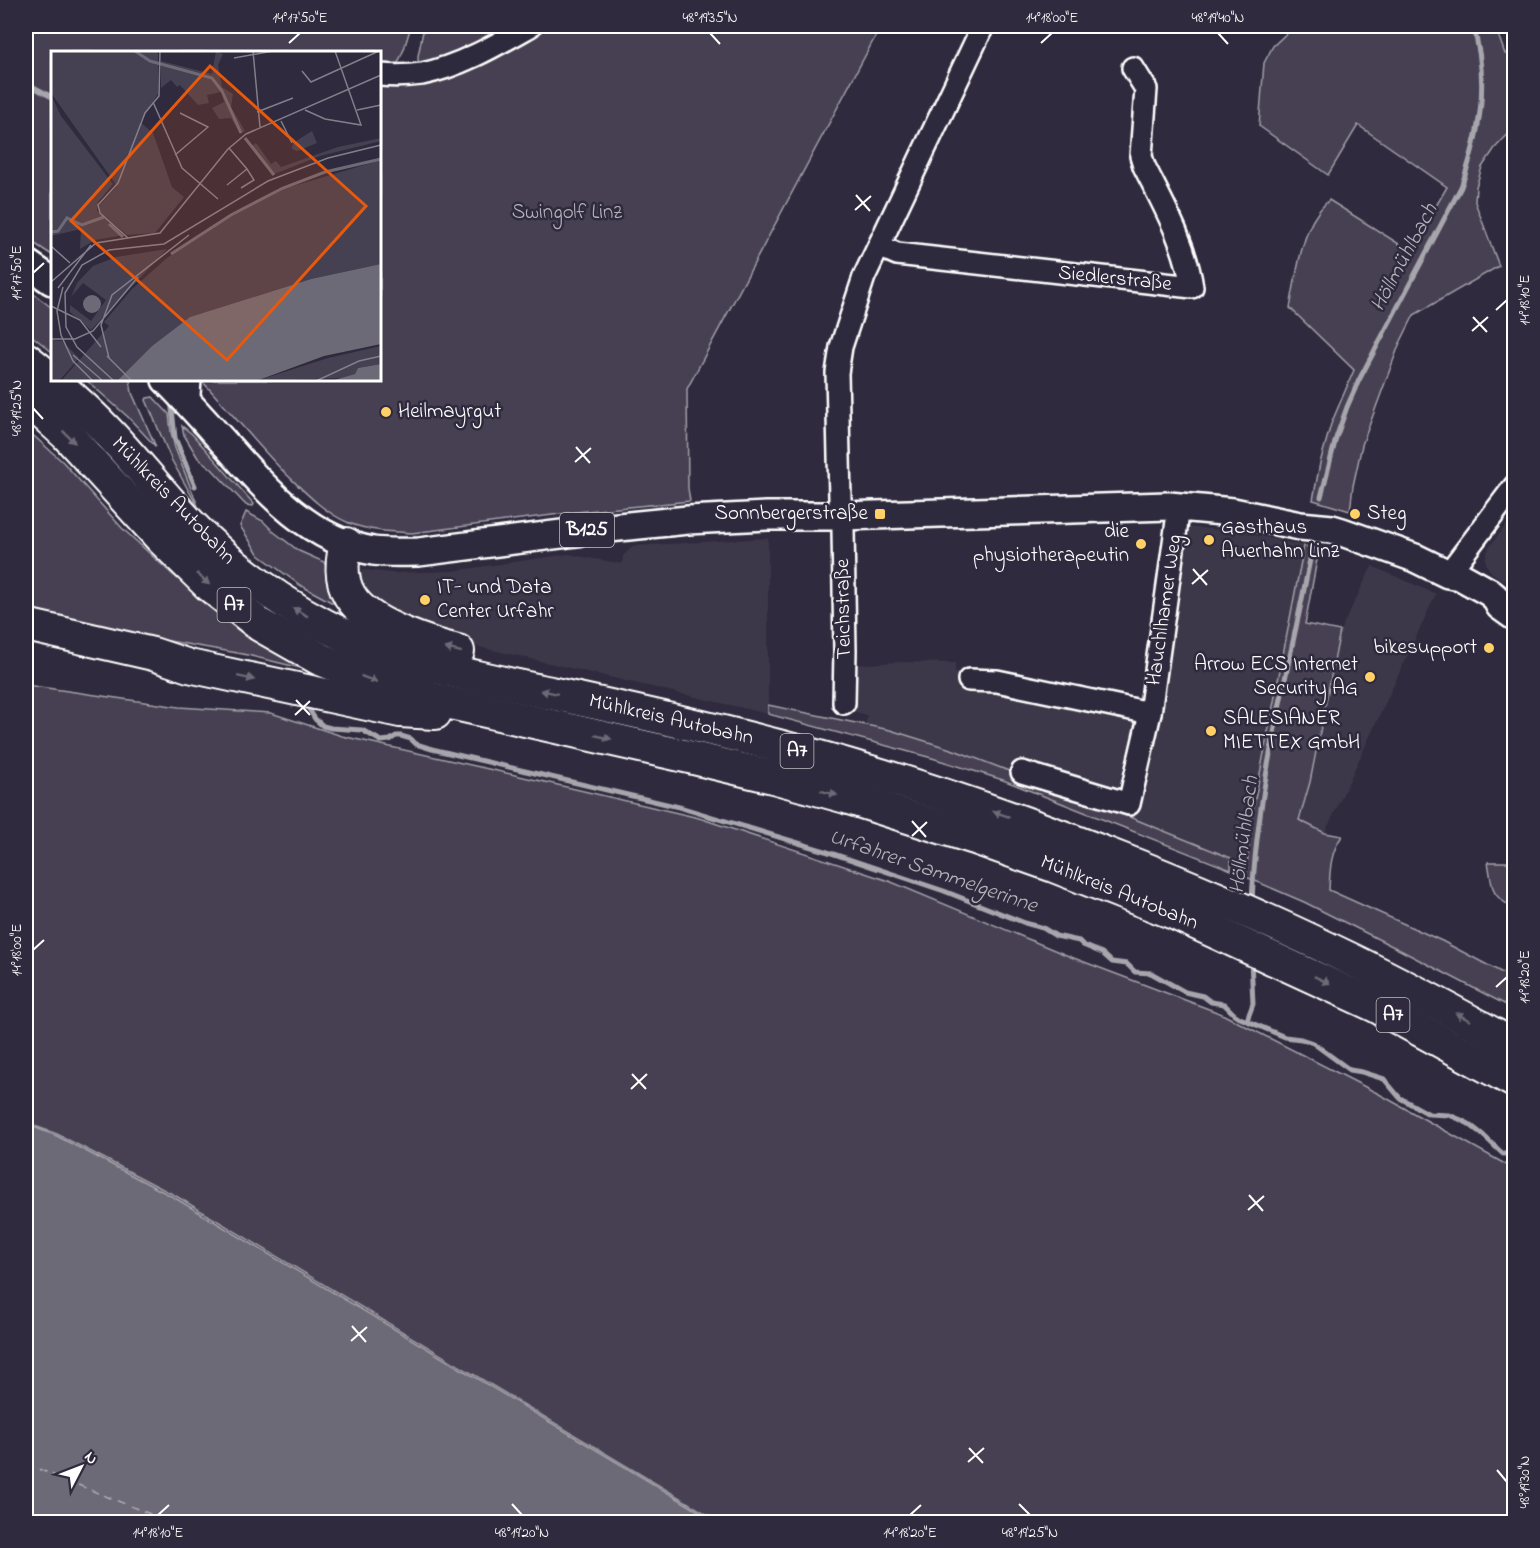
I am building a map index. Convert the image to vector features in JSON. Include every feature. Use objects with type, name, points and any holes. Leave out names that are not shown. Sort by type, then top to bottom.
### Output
[{"type":"highway","name":"Mühlkreis Autobahn","points":[[26,359],[51,379]]},
{"type":"highway","name":"Mühlkreis Autobahn","points":[[53,381],[103,427],[190,524],[236,567],[289,606],[352,638],[401,657],[447,670],[713,729],[848,765],[1041,828],[1196,888],[1230,897]]},
{"type":"highway","name":"Mühlkreis Autobahn","points":[[26,398],[79,447],[181,559],[215,590],[260,625],[320,659],[372,680],[437,700],[731,767],[865,803],[975,838],[1174,913],[1269,955],[1376,1006],[1515,1081]]},
{"type":"highway","points":[[346,544],[341,563],[350,596],[366,614],[421,640],[448,649],[782,726],[943,773],[1022,800],[1123,839],[1202,875],[1230,897]]},
{"type":"highway","points":[[26,625],[153,654],[189,666],[400,711],[504,715]]},
{"type":"highway","points":[[26,649],[189,666]]},
{"type":"highway","name":"A7","points":[[1230,897],[1397,982],[1515,1046]]},
{"type":"main road","points":[[26,263],[51,280]]},
{"type":"main road","name":"B125","points":[[168,381],[188,390],[246,468],[283,504],[312,527],[346,544],[375,551],[418,552],[688,520],[1169,506],[1233,512],[1300,526],[1332,529],[1415,558],[1448,574],[1461,576],[1489,592],[1507,611]]},
{"type":"street","points":[[381,75],[411,75],[444,68],[496,45],[530,26]]},
{"type":"street","points":[[841,516],[837,373],[840,347],[864,277],[983,26]]},
{"type":"street","name":"Siedlerstraße","points":[[879,246],[897,254],[1192,288],[1186,256],[1175,227],[1144,166],[1142,156],[1146,89],[1133,68]]},
{"type":"street","points":[[1448,574],[1515,487]]},
{"type":"street","name":"Hauchlhamer Weg","points":[[1022,772],[1129,804],[1150,713],[1179,507]]},
{"type":"street","name":"Teichstraße","points":[[841,516],[845,651],[844,703]]},
{"type":"street","name":"Hauchlhamer Weg","points":[[969,680],[997,681],[1150,713]]},
{"type":"shaded area","points":[[1514,515],[1514,588],[1491,572],[1485,559],[1489,547]]},
{"type":"shaded area","name":"SALESIANER MIETTEX GmbH","points":[[1185,527],[1238,531],[1304,546],[1251,820],[1246,877],[1231,870],[1231,858],[1127,816],[1137,806],[1163,695]]},
{"type":"shaded area","points":[[768,538],[768,714],[449,640],[374,609],[358,576],[361,571],[365,570],[391,573],[452,571],[568,554],[622,564],[623,556],[633,546]]},
{"type":"shaded area","points":[[1372,566],[1436,594],[1325,833],[1299,820],[1310,782],[1340,631]]},
{"type":"shaded area","points":[[897,662],[955,663],[955,672],[961,672],[960,685],[992,687],[1134,718],[1138,723],[1125,779],[1117,790],[1013,774],[953,750],[865,724],[868,716],[854,711],[852,665]]},
{"type":"shaded area","points":[[26,1124],[57,1136],[175,1198],[717,1522],[26,1522]]},
{"type":"green space","points":[[26,26],[411,26],[398,63],[388,65],[381,65],[381,51],[51,51],[51,254],[26,238]]},
{"type":"green space","name":"Swingolf Linz","points":[[424,26],[881,26],[687,389],[690,501],[576,512],[412,533],[364,528],[340,518],[306,494],[273,461],[202,381],[381,381],[381,79],[419,80],[418,56]]},
{"type":"green space","points":[[1300,26],[1495,26],[1505,54],[1514,50],[1514,128],[1495,148],[1482,167],[1476,187],[1475,202],[1499,266],[1414,315],[1399,345],[1362,445],[1350,511],[1313,500],[1331,424],[1354,370],[1290,308],[1303,246],[1311,223],[1329,200],[1410,251],[1447,187],[1358,125],[1328,175],[1259,126],[1264,63],[1273,46],[1289,31]]},
{"type":"green space","points":[[26,288],[51,307],[51,351],[26,331]]},
{"type":"green space","points":[[87,381],[130,381],[132,393],[156,447],[128,417]]},
{"type":"green space","points":[[153,397],[169,414],[175,448],[200,511],[171,459],[146,400]]},
{"type":"green space","points":[[182,426],[192,434],[254,504],[253,506],[246,505],[212,469],[198,458],[184,435]]},
{"type":"green space","points":[[26,429],[63,462],[122,528],[173,575],[219,612],[317,672],[243,654],[152,638],[26,641]]},
{"type":"green space","points":[[246,512],[263,521],[299,551],[324,562],[344,609],[300,585],[259,555],[240,526]]},
{"type":"green space","points":[[1304,546],[1319,549],[1305,624],[1340,631],[1310,782],[1299,820],[1325,833],[1342,836],[1333,855],[1329,890],[1442,941],[1514,979],[1514,1009],[1304,902],[1246,877],[1251,820]]},
{"type":"green space","points":[[26,685],[179,707],[271,713],[342,736],[699,818],[889,881],[1071,957],[1222,1014],[1379,1094],[1514,1169],[1514,1522],[720,1522],[176,1196],[57,1134],[26,1123]]},
{"type":"green space","points":[[768,705],[890,730],[954,750],[1231,858],[1231,870],[1003,780],[932,758],[768,714]]},
{"type":"green space","points":[[1488,862],[1514,862],[1514,908],[1496,895]]},
{"type":"waterway","name":"Höllmühlbach","points":[[1321,497],[1336,438],[1359,380],[1461,187],[1468,167],[1478,127],[1482,87],[1481,67],[1473,26]]},
{"type":"waterway","points":[[26,79],[28,84],[51,96]]},
{"type":"waterway","points":[[171,399],[175,438],[195,486]]},
{"type":"waterway","name":"Höllmühlbach","points":[[1252,902],[1255,857],[1267,768],[1312,549]]},
{"type":"waterway","name":"Urfahrer Sammelgerinne","points":[[307,706],[315,719],[323,726],[362,730],[381,741],[401,736],[432,749],[679,807],[825,851],[944,891],[1043,928],[1056,936],[1079,941],[1102,953],[1112,962],[1127,964],[1135,972],[1151,973],[1185,992],[1203,996],[1211,1002],[1224,1004],[1240,1018],[1285,1037],[1313,1043],[1350,1070],[1384,1079],[1400,1098],[1429,1114],[1449,1115],[1459,1119],[1483,1135],[1503,1154],[1514,1154]]},
{"type":"waterway","name":"Höllmühlbach","points":[[1247,1020],[1253,1004],[1251,959]]},
{"type":"ferry route","points":[[26,1464],[170,1522]]},
{"type":"place","name":"Heilmayrgut","points":[[386,412]]},
{"type":"place","name":"Sonnbergerstraße","points":[[880,514]]},
{"type":"place","name":"Steg","points":[[1355,514]]},
{"type":"place","name":"Gasthaus Auerhahn Linz","points":[[1209,540]]},
{"type":"place","name":"die physiotherapeutin","points":[[1141,544]]},
{"type":"place","name":"IT- und Data Center Urfahr","points":[[425,600]]},
{"type":"place","name":"bikesupport","points":[[1489,648]]},
{"type":"place","name":"Arrow ECS Internet Security AG","points":[[1370,677]]},
{"type":"place","name":"SALESIANER MIETTEX GmbH","points":[[1211,731]]}]
